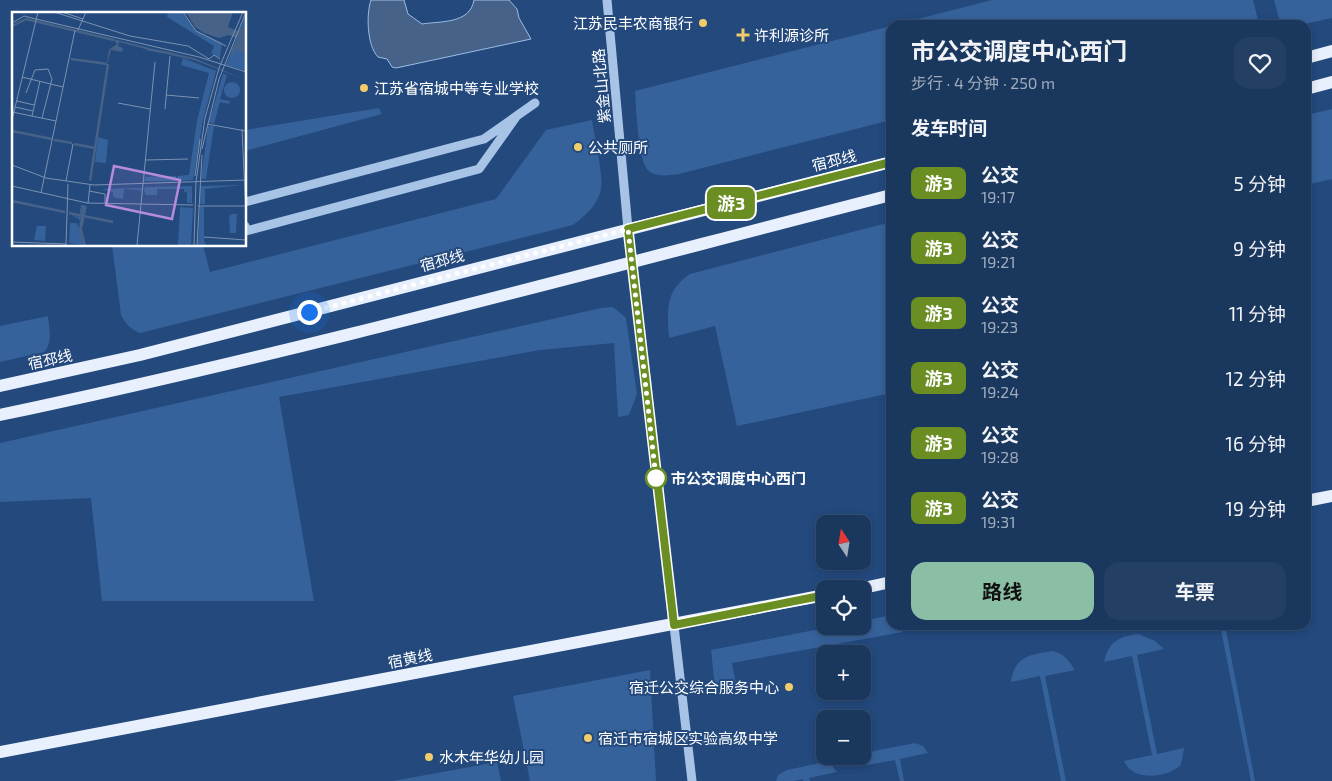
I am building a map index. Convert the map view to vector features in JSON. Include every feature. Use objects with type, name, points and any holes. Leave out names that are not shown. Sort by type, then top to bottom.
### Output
[{"type":"main road","points":[[1311,57],[1332,51]]},
{"type":"main road","points":[[1311,88],[1332,82]]},
{"type":"main road","name":"宿邳线","points":[[0,386],[140,355],[886,163]]},
{"type":"main road","points":[[0,415],[71,400],[459,308],[886,196]]},
{"type":"main road","points":[[1311,501],[1332,496]]},
{"type":"main road","points":[[871,586],[886,583]]},
{"type":"main road","name":"宿黄线","points":[[0,752],[816,597]]},
{"type":"street","name":"紫金山北路","points":[[607,0],[628,229],[692,781]]},
{"type":"street","points":[[246,202],[484,139],[535,103]]},
{"type":"street","points":[[246,231],[479,169],[516,117]]},
{"type":"shaded area","points":[[371,0],[404,0],[408,14],[422,24],[454,20],[461,17],[471,8],[474,0],[509,0],[517,9],[519,18],[531,39],[396,68],[392,67],[387,59],[378,57],[374,52],[368,21]]},
{"type":"shaded area","points":[[992,0],[1253,0],[1258,20],[914,20]]},
{"type":"shaded area","points":[[1274,0],[1332,0],[1332,18],[1311,23],[1311,20],[1281,20]]},
{"type":"shaded area","points":[[886,27],[886,121],[679,174],[656,175],[645,166],[638,134],[635,91]]},
{"type":"shaded area","points":[[379,108],[382,114],[246,151],[246,130]]},
{"type":"shaded area","points":[[1332,109],[1332,179],[1311,184],[1311,114]]},
{"type":"shaded area","points":[[592,120],[600,166],[601,189],[594,205],[573,225],[140,333],[129,326],[121,315],[112,246],[203,246],[210,272],[496,199],[546,130]]},
{"type":"shaded area","points":[[886,223],[886,394],[737,426],[715,326],[669,338],[669,302],[676,287],[690,274]]},
{"type":"shaded area","points":[[613,307],[626,318],[637,394],[629,415],[618,417],[614,343],[540,350],[279,397],[314,601],[102,601],[91,498],[0,502],[0,443],[601,308]]},
{"type":"shaded area","points":[[48,316],[49,344],[44,352],[0,362],[0,326]]},
{"type":"shaded area","points":[[886,616],[886,630],[903,630],[903,632],[831,645],[816,645],[816,648],[732,663],[736,684],[715,688],[711,650],[816,630],[816,635],[871,635],[871,619]]},
{"type":"shaded area","points":[[1221,630],[1226,630],[1255,781],[1251,781]]},
{"type":"shaded area","points":[[1138,634],[1155,641],[1164,649],[1137,655],[1157,754],[1184,748],[1181,765],[1166,773],[1150,776],[1134,772],[1124,761],[1152,755],[1132,656],[1104,662],[1111,645],[1119,639]]},
{"type":"shaded area","points":[[1052,651],[1063,655],[1075,670],[1045,676],[1066,781],[1061,781],[1040,676],[1011,682],[1016,667],[1024,658]]},
{"type":"shaded area","name":"宿迁市宿城区实验高级中学","points":[[650,670],[656,781],[530,781],[513,696]]},
{"type":"shaded area","points":[[915,743],[923,746],[928,753],[900,759],[904,781],[900,781],[895,760],[871,764],[871,753]]},
{"type":"shaded area","points":[[497,762],[501,781],[393,781]]},
{"type":"shaded area","points":[[816,764],[832,765],[837,772],[809,778],[810,781],[803,781],[803,779],[776,781],[778,775],[787,770]]},
{"type":"bus line","name":"游3","points":[[816,597],[674,625],[628,229],[886,163]]},
{"type":"place","name":"江苏民丰农商银行","points":[[703,23]]},
{"type":"place","name":"许利源诊所","points":[[743,35]]},
{"type":"place","name":"江苏省宿城中等专业学校","points":[[364,88]]},
{"type":"place","name":"公共厕所","points":[[578,147]]},
{"type":"place","name":"市公交调度中心西门","points":[[656,478]]},
{"type":"place","name":"宿迁公交综合服务中心","points":[[789,687]]},
{"type":"place","name":"宿迁市宿城区实验高级中学","points":[[588,738]]},
{"type":"place","name":"水木年华幼儿园","points":[[429,757]]},
{"type":"route","points":[[309,312],[628,229],[656,478]]}]
